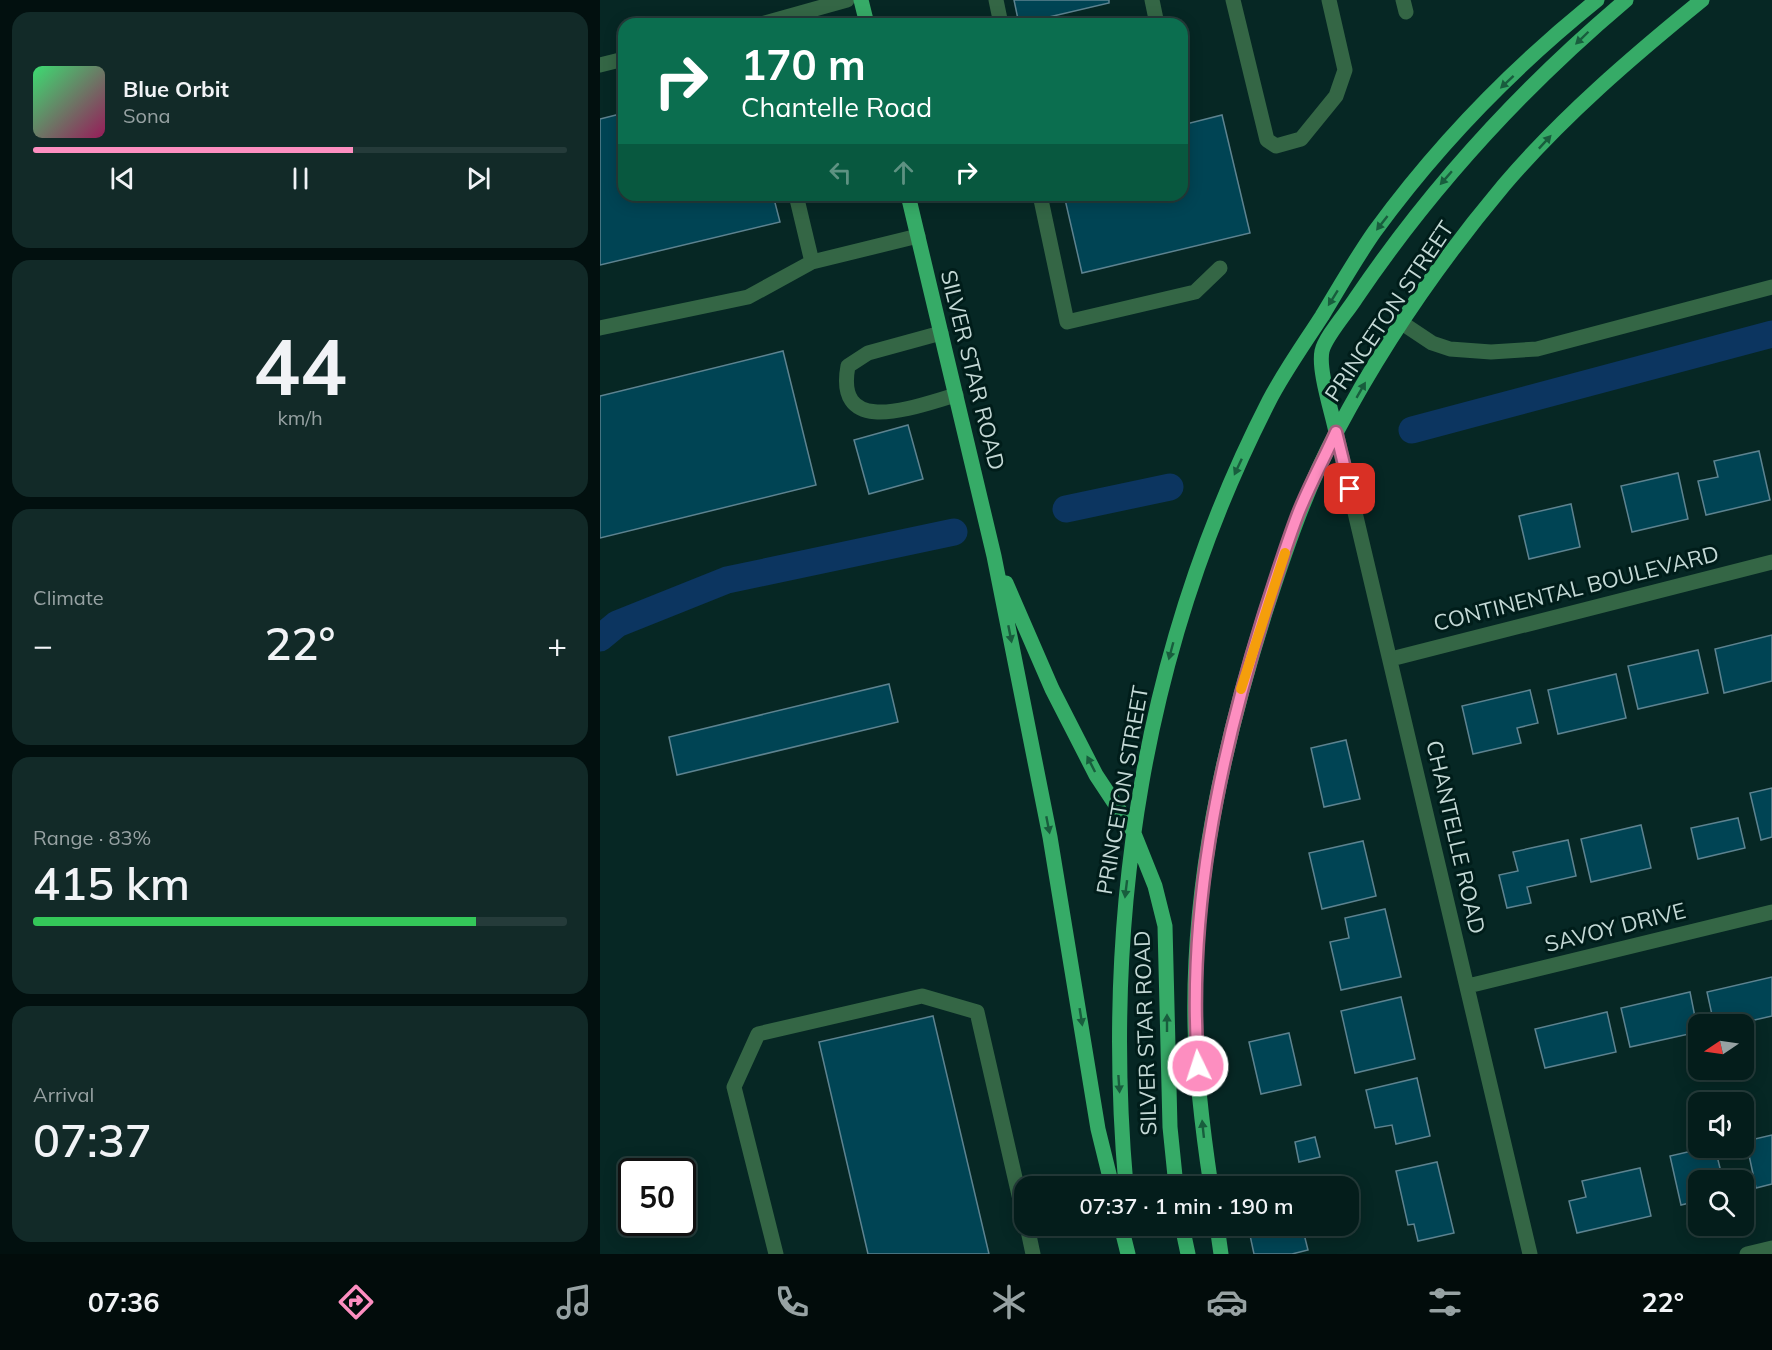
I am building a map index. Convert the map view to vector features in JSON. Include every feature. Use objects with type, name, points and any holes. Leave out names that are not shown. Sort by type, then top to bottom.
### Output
[{"type":"main road","points":[[861,0],[866,18]]},
{"type":"main road","name":"PRINCETON STREET","points":[[1125,1176],[1119,1060],[1122,927],[1133,831],[1147,750],[1172,645],[1201,556],[1232,479],[1270,398],[1364,248],[1434,157],[1500,88],[1597,0]]},
{"type":"main road","points":[[1336,432],[1325,385],[1322,351],[1343,318],[1388,251],[1434,192],[1484,134],[1626,0]]},
{"type":"main road","name":"PRINCETON STREET","points":[[1210,1176],[1203,1130],[1195,1024],[1200,905],[1219,780],[1242,687],[1298,514],[1336,432],[1402,323],[1436,273],[1504,184],[1567,117],[1647,45],[1702,0]]},
{"type":"main road","name":"SILVER STAR ROAD","points":[[909,201],[994,556],[1050,837],[1098,1129],[1110,1176]]},
{"type":"main road","name":"SILVER STAR ROAD","points":[[994,556],[1052,689],[1096,775],[1133,831],[1155,886],[1165,926],[1170,1127],[1175,1176]]},
{"type":"main road","points":[[1124,1236],[1128,1254]]},
{"type":"main road","points":[[1133,1236],[1136,1254]]},
{"type":"main road","points":[[1184,1236],[1188,1254]]},
{"type":"main road","points":[[1218,1236],[1221,1254]]},
{"type":"street","points":[[782,18],[847,0]]},
{"type":"street","points":[[996,0],[1000,18]]},
{"type":"street","points":[[1152,0],[1156,18]]},
{"type":"street","points":[[1233,0],[1266,140],[1276,146],[1301,139],[1336,96],[1345,70],[1329,0]]},
{"type":"street","points":[[600,65],[618,60]]},
{"type":"street","points":[[797,201],[812,262]]},
{"type":"street","points":[[1041,201],[1067,322],[1195,292],[1220,268]]},
{"type":"street","points":[[600,328],[748,297],[812,262],[918,236]]},
{"type":"street","points":[[1402,323],[1432,343],[1450,349],[1491,352],[1537,349],[1772,287]]},
{"type":"street","points":[[941,333],[868,353],[848,366],[846,380],[851,397],[860,408],[868,413],[891,412],[956,395]]},
{"type":"street","name":"CHANTELLE ROAD","points":[[1336,432],[1530,1254]]},
{"type":"street","name":"CONTINENTAL BOULEVARD","points":[[1390,658],[1772,562]]},
{"type":"street","name":"SAVOY DRIVE","points":[[1468,986],[1772,912]]},
{"type":"street","points":[[776,1254],[734,1087],[758,1034],[922,996],[977,1012],[1015,1176]]},
{"type":"street","points":[[1029,1236],[1033,1254]]},
{"type":"street","points":[[1747,1254],[1772,1248]]},
{"type":"building","points":[[1014,0],[1109,0],[1109,3],[1045,18],[1018,18]]},
{"type":"building","points":[[618,114],[618,201],[775,201],[780,222],[600,265],[600,119]]},
{"type":"building","points":[[1222,115],[1250,233],[1082,273],[1065,201],[1188,201],[1188,124]]},
{"type":"building","points":[[783,351],[816,485],[600,538],[600,396]]},
{"type":"building","points":[[908,425],[923,479],[869,494],[854,440]]},
{"type":"building","points":[[1759,451],[1770,500],[1706,515],[1698,481],[1718,477],[1714,461]]},
{"type":"building","points":[[1678,473],[1688,519],[1632,532],[1621,486]]},
{"type":"building","points":[[1571,504],[1580,547],[1529,559],[1519,516]]},
{"type":"building","points":[[1772,635],[1772,681],[1724,693],[1715,649]]},
{"type":"building","points":[[1698,650],[1708,693],[1638,709],[1628,666]]},
{"type":"building","points":[[1616,674],[1626,718],[1558,734],[1548,690]]},
{"type":"building","points":[[889,684],[898,722],[677,775],[669,737]]},
{"type":"building","points":[[1530,690],[1538,723],[1517,728],[1521,743],[1473,754],[1462,706]]},
{"type":"building","points":[[1346,740],[1360,799],[1324,807],[1311,748]]},
{"type":"building","points":[[1772,788],[1772,837],[1761,840],[1750,793]]},
{"type":"building","points":[[1738,818],[1745,848],[1698,859],[1691,828]]},
{"type":"building","points":[[1641,825],[1651,868],[1591,882],[1581,839]]},
{"type":"building","points":[[1568,840],[1576,876],[1527,887],[1531,903],[1507,908],[1499,875],[1518,871],[1513,852]]},
{"type":"building","points":[[1363,841],[1376,896],[1322,909],[1309,853]]},
{"type":"building","points":[[1385,909],[1401,977],[1341,990],[1330,942],[1349,938],[1345,918]]},
{"type":"building","points":[[1772,977],[1772,1016],[1754,1020],[1754,1014],[1712,1014],[1707,992]]},
{"type":"building","points":[[1690,992],[1694,1014],[1688,1014],[1688,1034],[1630,1047],[1621,1008]]},
{"type":"building","points":[[1401,997],[1415,1059],[1355,1073],[1341,1011]]},
{"type":"building","points":[[1607,1012],[1616,1052],[1545,1068],[1535,1029]]},
{"type":"building","points":[[933,1016],[989,1254],[868,1254],[819,1042]]},
{"type":"building","points":[[1289,1033],[1301,1085],[1261,1094],[1249,1042]]},
{"type":"building","points":[[1417,1078],[1430,1136],[1396,1144],[1392,1125],[1375,1128],[1366,1090]]},
{"type":"building","points":[[1772,1135],[1772,1184],[1756,1188],[1750,1158],[1754,1158],[1754,1139]]},
{"type":"building","points":[[1315,1137],[1320,1157],[1299,1162],[1295,1142]]},
{"type":"building","points":[[1688,1152],[1688,1158],[1718,1158],[1720,1170],[1688,1170],[1688,1203],[1681,1205],[1670,1156]]},
{"type":"building","points":[[1437,1162],[1454,1233],[1418,1241],[1414,1224],[1408,1225],[1396,1171]]},
{"type":"building","points":[[1640,1168],[1651,1216],[1577,1233],[1569,1201],[1586,1197],[1582,1181]]},
{"type":"building","points":[[1250,1236],[1304,1236],[1308,1250],[1292,1254],[1254,1254]]},
{"type":"waterway","points":[[1412,430],[1772,334]]},
{"type":"waterway","points":[[1066,509],[1170,487]]},
{"type":"waterway","points":[[600,638],[617,624],[727,580],[954,532]]},
{"type":"slow traffic","points":[[1241,689],[1285,553]]},
{"type":"route","points":[[1198,1066],[1195,1024],[1200,905],[1219,780],[1242,687],[1298,514],[1336,432],[1350,489]]}]
